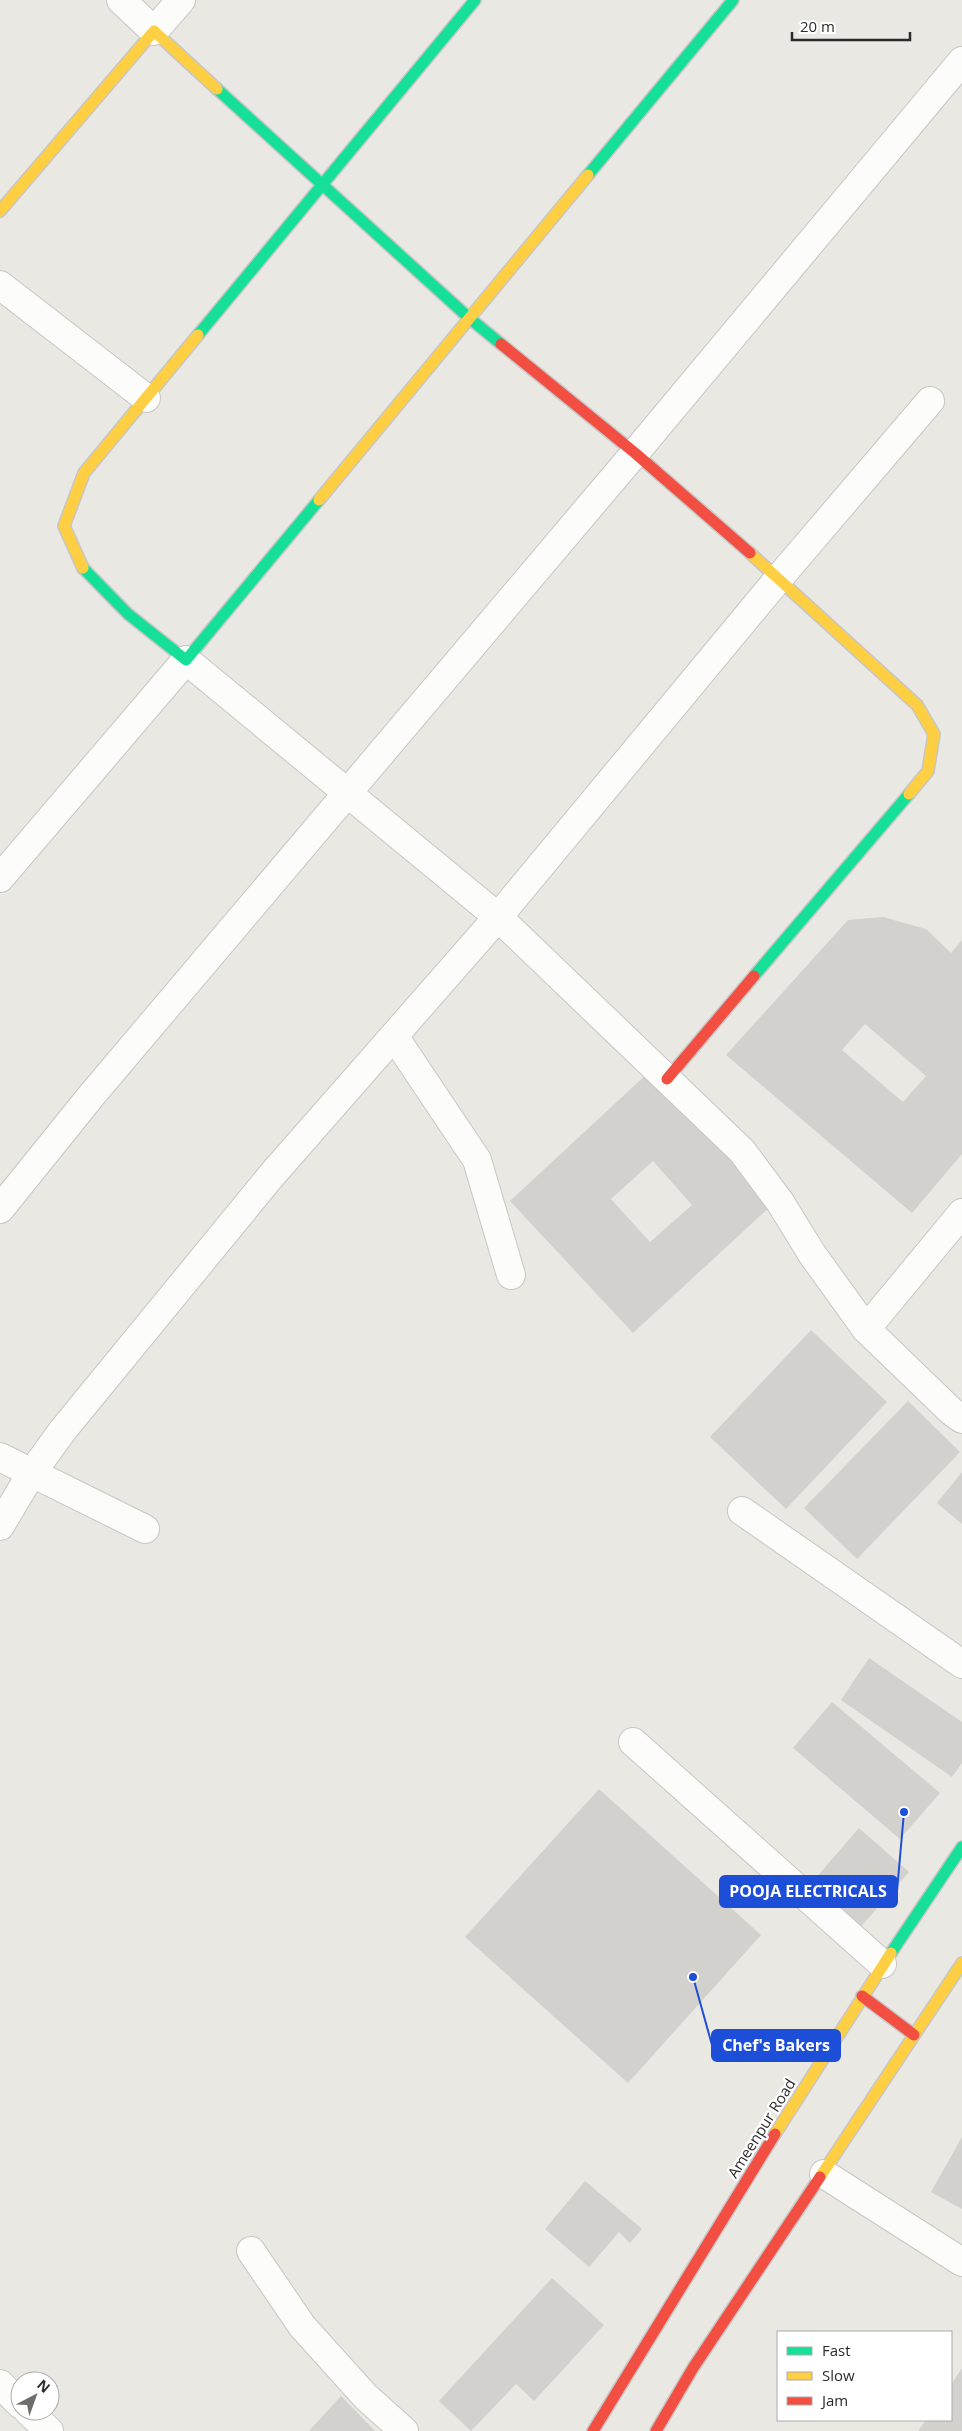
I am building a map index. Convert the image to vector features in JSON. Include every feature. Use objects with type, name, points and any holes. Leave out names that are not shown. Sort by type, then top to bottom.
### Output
[{"type":"street","points":[[121,0],[321,186],[468,317],[635,453],[780,578],[917,705],[934,734],[928,771],[667,1079]]},
{"type":"street","points":[[0,211],[181,0]]},
{"type":"street","points":[[475,0],[84,473],[64,526],[85,572],[128,614],[498,917],[742,1151],[780,1202],[812,1254],[866,1329],[962,1419]]},
{"type":"street","points":[[0,878],[186,660],[732,0]]},
{"type":"street","points":[[0,1209],[91,1096],[635,453],[962,62]]},
{"type":"street","points":[[0,285],[146,398]]},
{"type":"street","points":[[0,1526],[31,1474],[63,1430],[271,1176],[498,917],[930,401]]},
{"type":"street","points":[[394,1036],[477,1160],[511,1274]]},
{"type":"street","points":[[866,1329],[962,1213]]},
{"type":"street","points":[[0,1457],[145,1529]]},
{"type":"street","points":[[742,1511],[962,1664]]},
{"type":"street","points":[[633,1742],[882,1964]]},
{"type":"street","name":"Ameenpur Road","points":[[593,2431],[765,2149],[882,1964],[962,1847]]},
{"type":"street","points":[[656,2431],[694,2368],[962,1963]]},
{"type":"street","points":[[862,1996],[914,2035]]},
{"type":"street","points":[[824,2174],[962,2262]]},
{"type":"street","points":[[251,2251],[302,2326],[366,2397],[404,2431]]},
{"type":"street","points":[[0,2384],[10,2394]]},
{"type":"street","points":[[38,2421],[49,2431]]},
{"type":"building","points":[[883,917],[926,929],[951,953],[962,940],[962,1154],[912,1213],[726,1055],[848,920]],"holes":[[[865,1024],[926,1076],[903,1102],[842,1050]]]},
{"type":"building","points":[[649,1072],[772,1205],[633,1333],[510,1201]],"holes":[[[653,1161],[692,1205],[650,1242],[611,1199]]]},
{"type":"building","points":[[811,1330],[887,1402],[786,1509],[710,1437]]},
{"type":"building","points":[[908,1401],[960,1452],[857,1559],[804,1508]]},
{"type":"building","points":[[962,1472],[962,1524],[937,1503]]},
{"type":"building","points":[[869,1658],[962,1722],[962,1763],[952,1777],[841,1700]]},
{"type":"building","points":[[832,1702],[940,1793],[900,1839],[793,1748]]},
{"type":"building","points":[[599,1789],[761,1935],[628,2083],[465,1937]]},
{"type":"building","points":[[859,1828],[909,1872],[858,1930],[808,1887]]},
{"type":"building","points":[[962,2137],[962,2209],[931,2192]]},
{"type":"building","points":[[585,2181],[642,2229],[630,2243],[619,2232],[589,2267],[545,2229]]},
{"type":"building","points":[[552,2278],[604,2325],[534,2401],[516,2384],[471,2431],[439,2401]]},
{"type":"building","points":[[962,2368],[962,2431],[918,2431],[925,2421],[952,2421],[952,2383]]},
{"type":"building","points":[[341,2396],[375,2431],[309,2431]]},
{"type":"traffic: fast","points":[[198,335],[475,0]]},
{"type":"traffic: fast","points":[[588,175],[733,0]]},
{"type":"traffic: fast","points":[[217,89],[468,317],[501,344]]},
{"type":"traffic: fast","points":[[83,568],[128,614],[186,660],[319,500]]},
{"type":"traffic: fast","points":[[754,976],[909,794]]},
{"type":"traffic: fast","points":[[891,1953],[962,1847]]},
{"type":"traffic: slow","points":[[0,211],[154,31],[217,89]]},
{"type":"traffic: slow","points":[[319,500],[588,175]]},
{"type":"traffic: slow","points":[[83,568],[64,526],[84,473],[198,335]]},
{"type":"traffic: slow","points":[[750,553],[917,705],[934,734],[928,771],[909,794]]},
{"type":"traffic: slow","points":[[775,2134],[891,1953]]},
{"type":"traffic: slow","points":[[820,2177],[962,1963]]},
{"type":"traffic: jam","points":[[501,344],[635,453],[750,553]]},
{"type":"traffic: jam","points":[[667,1079],[754,976]]},
{"type":"traffic: jam","points":[[862,1996],[914,2035]]},
{"type":"traffic: jam","points":[[593,2431],[775,2134]]},
{"type":"traffic: jam","points":[[656,2431],[693,2368],[820,2177]]},
{"type":"place","name":"POOJA ELECTRICALS","points":[[904,1812]]},
{"type":"place","name":"Chef's Bakers","points":[[693,1977]]}]
